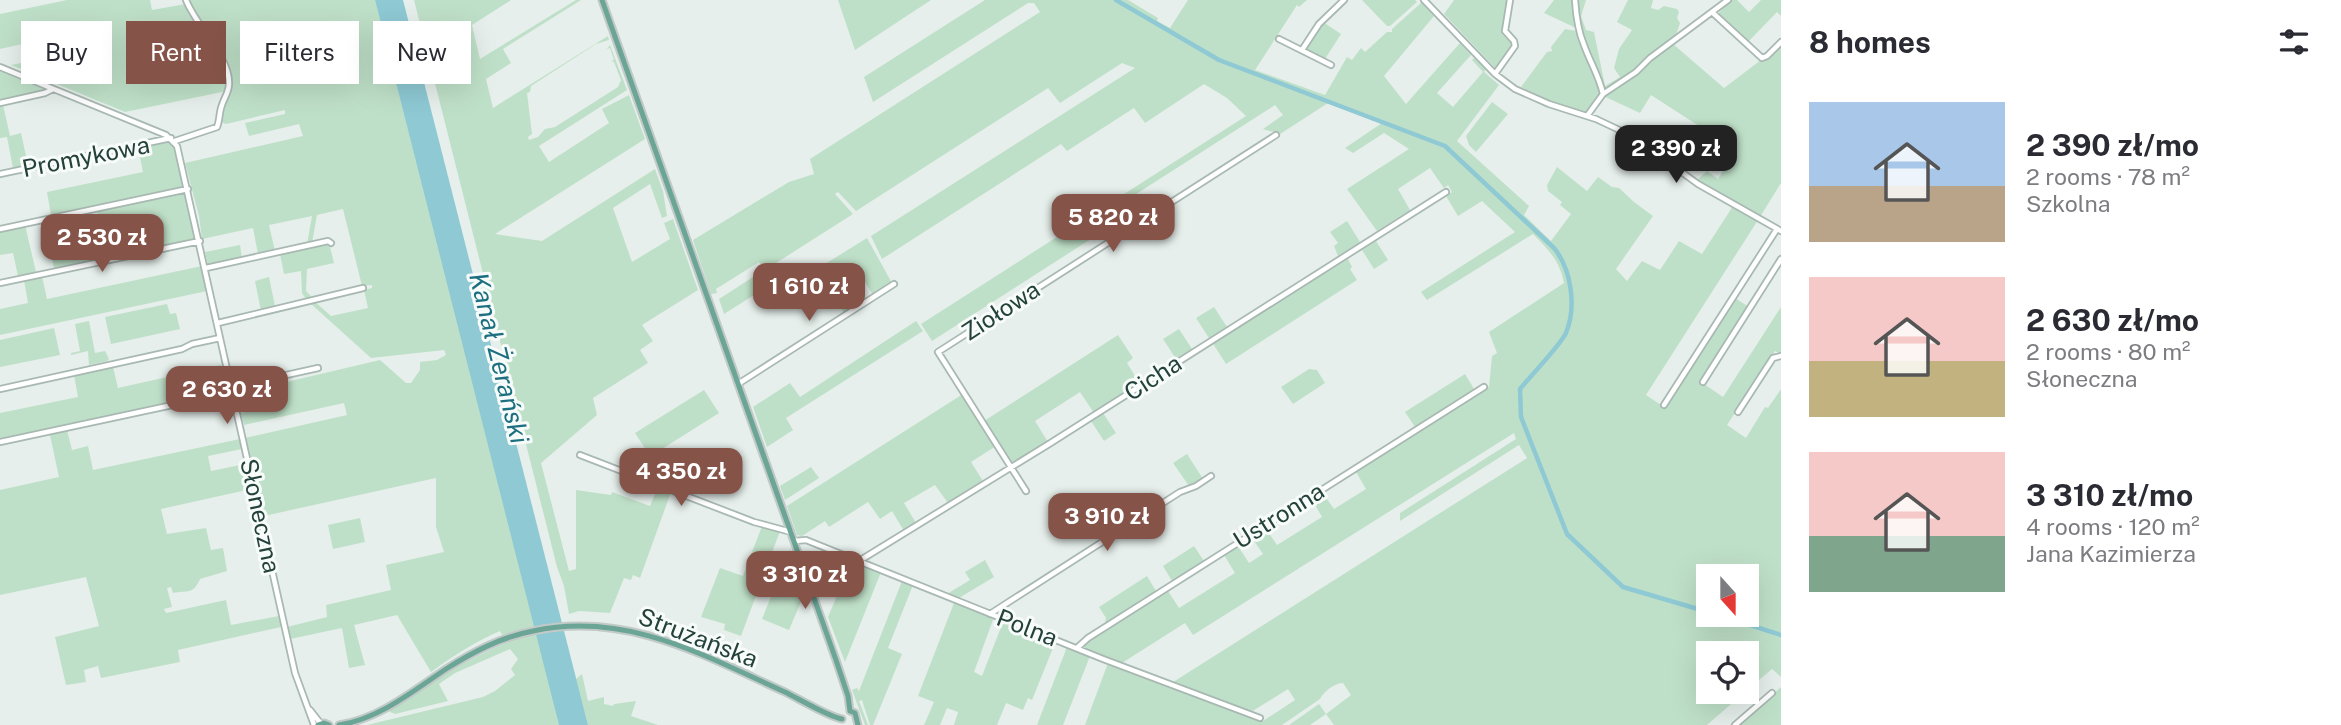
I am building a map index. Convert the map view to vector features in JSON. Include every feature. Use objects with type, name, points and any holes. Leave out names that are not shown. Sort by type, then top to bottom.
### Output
[{"type":"main road","points":[[602,0],[843,681],[850,711]]},
{"type":"main road","name":"Strużańska","points":[[339,725],[347,725],[385,709],[480,649],[529,632],[574,625],[612,626],[657,637],[740,671],[842,719]]},
{"type":"main road","points":[[850,711],[855,713],[853,724],[842,719],[845,713],[850,711]]},
{"type":"main road","points":[[318,724],[329,725]]},
{"type":"street","name":"Promykowa","points":[[0,174],[173,140],[217,127],[229,86],[228,73],[186,0]]},
{"type":"street","points":[[1302,50],[1322,20],[1344,0]]},
{"type":"street","points":[[1424,0],[1495,74],[1532,98],[1587,116],[1632,136],[1698,184],[1779,230],[1664,405]]},
{"type":"street","points":[[1495,74],[1516,46],[1505,31],[1510,0]]},
{"type":"street","points":[[1575,0],[1583,44],[1597,71],[1603,94]]},
{"type":"street","points":[[1587,116],[1603,94],[1636,72],[1728,0]]},
{"type":"street","points":[[1713,13],[1762,58],[1767,57],[1781,42]]},
{"type":"street","points":[[1279,39],[1331,65]]},
{"type":"street","points":[[0,67],[173,140]]},
{"type":"street","points":[[0,103],[45,93],[53,88]]},
{"type":"street","name":"Ziołowa","points":[[1011,467],[937,352],[1276,135]]},
{"type":"street","name":"Słoneczna","points":[[173,140],[179,151],[188,188],[290,652],[307,706],[318,724]]},
{"type":"street","points":[[0,229],[188,188]]},
{"type":"street","name":"Cicha","points":[[859,562],[1446,192]]},
{"type":"street","points":[[0,283],[200,241]]},
{"type":"street","points":[[206,268],[328,241],[331,243]]},
{"type":"street","points":[[1703,382],[1781,259]]},
{"type":"street","points":[[738,384],[894,284]]},
{"type":"street","points":[[218,323],[363,288]]},
{"type":"street","points":[[0,389],[221,338]]},
{"type":"street","points":[[1738,412],[1773,358],[1781,356]]},
{"type":"street","points":[[0,442],[318,368]]},
{"type":"street","name":"Ustronna","points":[[1077,648],[1484,387]]},
{"type":"street","points":[[580,455],[754,522],[791,533]]},
{"type":"street","points":[[1011,467],[1026,491]]},
{"type":"street","points":[[990,614],[1180,492],[1211,476]]},
{"type":"street","name":"Polna","points":[[794,541],[806,540],[1261,718]]},
{"type":"street","points":[[1735,725],[1772,693]]},
{"type":"green space","points":[[67,0],[150,0],[152,10],[186,4],[193,21],[126,21],[126,84],[226,83],[227,91],[125,112],[57,84],[112,84],[112,21],[21,21],[21,44],[0,49],[0,14]]},
{"type":"green space","points":[[188,0],[375,0],[380,21],[373,21],[373,84],[396,84],[535,626],[502,635],[500,631],[465,649],[431,672],[397,615],[354,625],[365,665],[349,668],[342,628],[290,639],[287,627],[327,617],[326,605],[391,590],[386,565],[444,552],[436,527],[436,478],[264,516],[245,438],[347,415],[344,403],[244,425],[241,413],[286,403],[282,383],[380,360],[406,383],[411,383],[420,370],[420,362],[437,360],[446,355],[444,350],[371,358],[310,303],[314,301],[331,316],[368,308],[364,290],[372,288],[372,285],[362,286],[343,209],[317,215],[312,243],[307,244],[312,216],[269,225],[275,251],[258,254],[253,228],[202,239],[185,163],[303,136],[299,124],[249,136],[245,123],[285,114],[285,110],[226,124],[221,122],[230,90],[226,63],[226,21],[201,21]]},
{"type":"green space","points":[[414,0],[511,0],[472,25],[480,59],[576,0],[581,0],[503,49],[511,63],[486,79],[493,108],[608,36],[609,40],[596,44],[531,86],[530,92],[527,93],[532,134],[528,137],[529,140],[538,137],[545,129],[555,127],[618,87],[621,80],[614,62],[611,61],[614,60],[610,48],[607,49],[610,45],[627,90],[539,146],[549,162],[609,123],[602,109],[629,95],[645,139],[495,234],[542,241],[655,169],[663,191],[667,216],[662,218],[650,184],[613,208],[632,262],[670,239],[664,223],[673,219],[698,290],[642,325],[653,341],[640,350],[648,363],[593,398],[597,415],[541,463],[569,571],[576,569],[576,490],[611,495],[612,492],[650,506],[658,487],[671,492],[640,578],[633,575],[631,580],[624,578],[610,613],[579,611],[569,614],[435,84],[471,84],[471,21],[419,21]]},
{"type":"green space","points":[[838,0],[931,0],[855,50]]},
{"type":"green space","points":[[985,0],[1128,0],[1170,28],[1188,0],[1307,0],[1299,7],[1297,5],[1255,70],[1325,95],[1347,57],[1352,60],[1361,48],[1365,52],[1387,32],[1392,32],[1392,29],[1422,2],[1434,16],[1384,76],[1406,104],[1460,43],[1471,55],[1437,93],[1453,107],[1483,72],[1472,60],[1474,58],[1486,69],[1484,72],[1499,85],[1457,141],[1529,206],[1524,215],[1551,241],[1571,214],[1560,205],[1562,202],[1548,191],[1547,185],[1557,167],[1587,191],[1598,177],[1612,187],[1619,188],[1653,216],[1616,269],[1627,281],[1642,261],[1660,270],[1679,241],[1702,254],[1733,206],[1758,220],[1646,395],[1664,407],[1735,298],[1749,307],[1701,382],[1723,397],[1781,307],[1781,354],[1775,351],[1727,425],[1746,438],[1765,407],[1768,408],[1781,389],[1781,677],[1772,669],[1759,680],[1759,641],[1696,641],[1696,704],[1731,704],[1707,725],[1334,725],[1326,714],[1351,695],[1343,683],[1330,688],[1320,699],[1282,725],[1085,725],[1108,663],[1263,721],[1295,700],[1288,689],[1251,712],[1170,684],[1527,458],[1519,445],[1400,521],[1400,513],[1516,439],[1514,433],[1193,635],[1185,623],[1122,663],[1084,648],[1083,645],[1168,591],[1179,608],[1235,573],[1224,555],[1238,546],[1249,563],[1263,554],[1252,538],[1266,529],[1277,545],[1322,517],[1314,503],[1309,501],[1326,491],[1325,496],[1334,509],[1366,489],[1356,472],[1489,387],[1492,356],[1497,353],[1489,332],[1564,283],[1560,268],[1533,234],[1427,300],[1421,292],[1515,232],[1482,201],[1458,216],[1446,196],[1452,192],[1448,185],[1444,188],[1430,168],[1398,189],[1410,210],[1377,231],[1347,189],[1409,149],[1384,133],[1353,153],[1345,148],[1382,123],[1328,103],[1280,134],[1263,129],[1283,115],[1275,105],[1130,198],[1136,210],[932,341],[921,324],[1246,116],[1227,98],[1204,84],[1145,123],[1134,108],[1067,151],[1061,144],[882,259],[871,236],[1135,68],[1122,63],[1060,103],[1048,88],[856,211],[838,192],[835,194],[853,214],[765,270],[773,283],[724,314],[719,299],[764,270],[759,262],[716,289],[717,293],[711,294],[693,240],[789,182],[814,174],[810,159],[1040,12],[1034,3],[1028,3],[873,102],[864,77]]},
{"type":"green space","points":[[1362,0],[1415,0],[1417,2],[1387,26]]},
{"type":"green space","points":[[1454,0],[1508,0],[1502,34],[1513,45],[1496,69],[1444,14]]},
{"type":"green space","points":[[1554,0],[1573,0],[1576,28],[1544,13]]},
{"type":"green space","points":[[1578,0],[1586,0],[1581,16],[1586,30],[1594,32],[1605,86],[1620,77],[1614,68],[1619,49],[1632,30],[1617,22],[1628,0],[1653,0],[1651,8],[1658,10],[1664,6],[1677,9],[1680,23],[1673,44],[1724,88],[1761,60],[1764,62],[1781,44],[1781,183],[1760,217],[1697,180],[1707,171],[1718,179],[1736,150],[1651,95],[1640,113],[1599,94],[1585,113],[1544,100],[1545,98],[1521,87],[1547,52],[1552,51],[1551,47],[1565,29],[1582,32]]},
{"type":"green space","points":[[1731,0],[1737,0],[1749,12],[1761,0],[1781,0],[1781,16],[1777,12],[1748,42],[1718,14]]},
{"type":"green space","points":[[1323,22],[1341,34],[1325,59],[1307,50]]},
{"type":"green space","points":[[0,70],[21,79],[21,84],[33,84],[45,89],[44,90],[0,100]]},
{"type":"green space","points":[[1492,102],[1508,114],[1476,152],[1469,145],[1466,136]]},
{"type":"green space","points":[[3,105],[10,136],[21,133],[28,165],[13,168],[7,137],[0,138],[0,106]]},
{"type":"green space","points":[[169,142],[173,146],[184,186],[51,215],[47,192],[143,172],[138,147]]},
{"type":"green space","points":[[183,192],[195,239],[160,246],[154,223],[102,234],[107,257],[54,268],[49,245],[101,234],[97,210]]},
{"type":"green space","points":[[1347,221],[1360,242],[1338,256],[1334,246],[1338,243],[1330,232]]},
{"type":"green space","points":[[25,225],[36,272],[18,276],[13,253],[0,255],[0,230]]},
{"type":"green space","points":[[867,238],[892,283],[873,295],[860,274],[845,283],[859,304],[844,313],[831,292],[806,308],[795,291],[813,281],[809,274]]},
{"type":"green space","points":[[1376,241],[1388,260],[1374,269],[1362,250]]},
{"type":"green space","points":[[329,243],[334,263],[307,269],[306,291],[312,297],[306,299],[302,293],[301,271],[284,274],[280,254]]},
{"type":"green space","points":[[240,245],[242,258],[208,265],[205,252]]},
{"type":"green space","points":[[1348,259],[1352,267],[1350,269],[1357,280],[1226,364],[1212,342]]},
{"type":"green space","points":[[202,266],[207,291],[0,335],[0,309],[28,303],[24,280],[42,276],[47,299]]},
{"type":"green space","points":[[269,277],[275,306],[261,311],[255,281]]},
{"type":"green space","points":[[167,304],[170,314],[176,313],[180,329],[111,344],[105,317]]},
{"type":"green space","points":[[1214,307],[1227,327],[1209,338],[1196,318]]},
{"type":"green space","points":[[89,321],[95,353],[105,351],[109,359],[89,365],[88,351],[71,353],[80,351],[75,324]]},
{"type":"green space","points":[[916,321],[923,331],[786,418],[793,430],[767,447],[753,407],[790,383],[800,397]]},
{"type":"green space","points":[[54,328],[60,355],[0,367],[0,340]]},
{"type":"green space","points":[[1179,329],[1192,349],[1176,359],[1163,339]]},
{"type":"green space","points":[[1118,335],[1133,358],[1127,363],[1140,384],[1094,413],[1080,392],[1035,421],[1048,442],[1011,463],[984,421]]},
{"type":"green space","points":[[221,365],[226,390],[0,440],[0,413],[78,397],[74,375],[113,367],[118,388]]},
{"type":"green space","points":[[1309,369],[1317,370],[1325,383],[1293,404],[1281,387]]},
{"type":"green space","points":[[1465,374],[1474,389],[1415,427],[1405,412]]},
{"type":"green space","points":[[704,390],[719,413],[654,454],[661,465],[643,477],[640,473],[638,475],[627,471],[650,456],[635,433]]},
{"type":"green space","points":[[963,394],[996,446],[971,462],[983,481],[948,503],[935,485],[904,503],[916,523],[904,531],[892,511],[880,519],[868,502],[829,527],[825,521],[802,536],[797,535],[787,506]]},
{"type":"green space","points":[[1103,413],[1116,433],[1104,441],[1091,421]]},
{"type":"green space","points":[[67,430],[72,450],[88,446],[93,470],[240,439],[242,449],[208,456],[211,471],[245,464],[251,489],[161,509],[167,534],[206,528],[211,550],[223,548],[227,571],[200,579],[190,591],[173,593],[171,587],[167,588],[172,607],[164,609],[166,613],[226,600],[231,625],[279,616],[281,627],[178,650],[180,662],[101,678],[98,666],[84,670],[86,682],[66,685],[55,637],[99,626],[86,577],[0,595],[0,490],[59,477],[50,435]]},
{"type":"green space","points":[[1187,454],[1203,479],[1189,486],[1173,463]]},
{"type":"green space","points":[[811,467],[819,478],[785,500],[780,486]]},
{"type":"green space","points":[[360,518],[365,542],[333,549],[328,525]]},
{"type":"green space","points":[[762,526],[780,531],[741,636],[724,630],[725,624],[701,617],[720,568],[743,576]]},
{"type":"green space","points":[[1194,546],[1204,561],[1172,581],[1163,566]]},
{"type":"green space","points":[[790,549],[805,592],[789,630],[762,619]]},
{"type":"green space","points":[[852,560],[881,572],[845,662],[828,617]]},
{"type":"green space","points":[[985,560],[994,577],[959,598],[947,594],[970,580],[965,572]]},
{"type":"green space","points":[[1147,576],[1156,591],[1105,623],[1106,618],[1099,607]]},
{"type":"green space","points":[[902,581],[913,585],[888,648],[902,654],[873,725],[870,725],[862,700],[859,701],[868,725],[865,725],[852,690],[857,688],[859,691]]},
{"type":"green space","points":[[954,603],[994,617],[974,672],[982,676],[1003,622],[1055,643],[1032,700],[1028,698],[1023,710],[1006,703],[997,725],[954,725],[958,712],[947,708],[940,725],[924,725],[934,702],[918,696]]},
{"type":"green space","points":[[537,633],[559,725],[367,725],[483,697],[495,691],[515,675],[511,669],[518,659],[510,649],[455,673],[439,684],[448,701],[395,714],[390,712],[390,709],[479,655]]},
{"type":"green space","points":[[1067,647],[1090,656],[1063,725],[1037,725]]},
{"type":"green space","points":[[582,674],[588,701],[604,697],[604,704],[613,706],[636,701],[631,716],[658,725],[588,725],[576,679]]},
{"type":"green space","points":[[1781,687],[1781,725],[1738,725]]},
{"type":"green space","points":[[1319,704],[1326,714],[1310,725],[1289,725]]},
{"type":"water","points":[[375,0],[403,0],[408,21],[380,21]]},
{"type":"water","points":[[396,84],[424,84],[588,725],[559,725]]},
{"type":"waterway","points":[[1116,0],[1219,60],[1445,146],[1554,248],[1568,277],[1572,300],[1569,322],[1566,333],[1557,346],[1520,389],[1521,417],[1567,534],[1623,587],[1696,608]]},
{"type":"waterway","points":[[1756,627],[1781,635]]},
{"type":"water label","name":"Kanał Żerański","points":[[499,358]]}]
